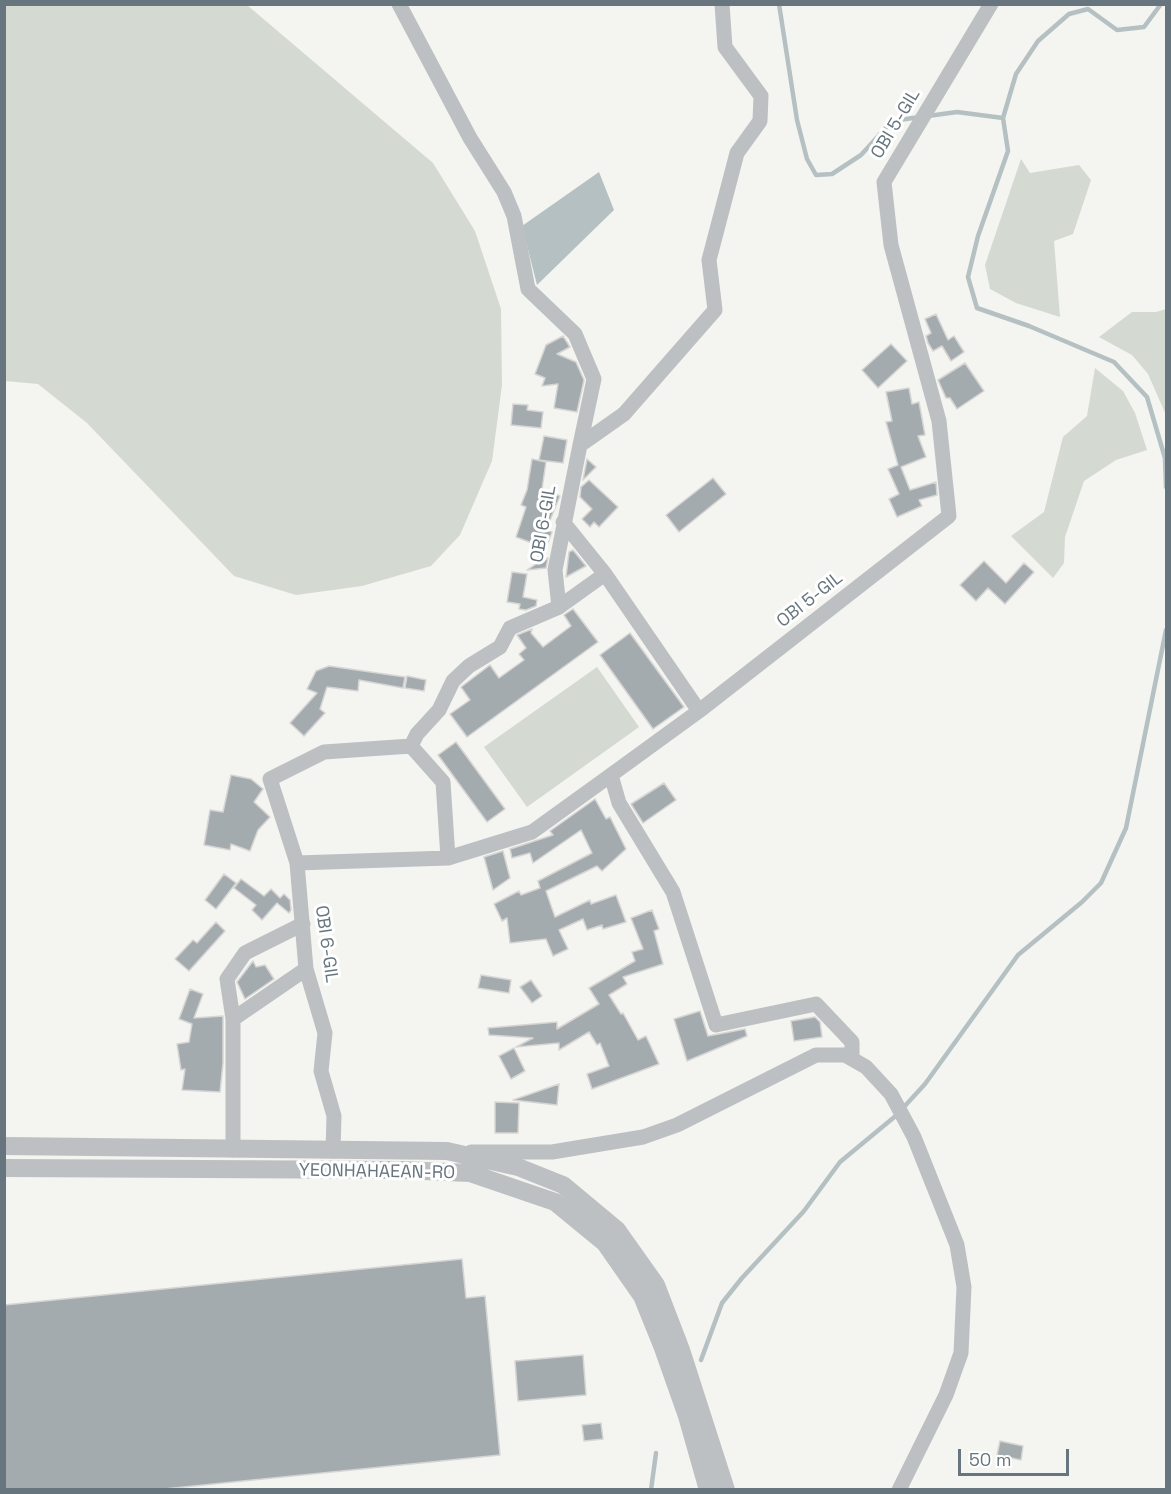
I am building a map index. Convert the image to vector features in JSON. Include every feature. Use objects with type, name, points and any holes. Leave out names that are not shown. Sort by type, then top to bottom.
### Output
[{"type":"street","name":"OBI 6-GIL","points":[[399,4],[470,138],[504,192],[514,216],[528,289],[575,334],[594,379],[555,570],[559,607]]},
{"type":"street","points":[[580,445],[624,414],[715,310],[709,260],[737,153],[760,121],[761,96],[725,47],[722,4]]},
{"type":"street","name":"OBI 5-GIL","points":[[297,863],[448,858],[532,832],[699,711],[949,516],[939,421],[891,245],[884,182],[991,4]]},
{"type":"street","points":[[563,522],[605,574],[699,711]]},
{"type":"street","points":[[448,858],[443,782],[411,746],[417,734],[439,710],[453,681],[469,666],[500,647],[510,628],[559,607],[605,574]]},
{"type":"street","name":"OBI 6-GIL","points":[[333,1151],[334,1116],[321,1071],[325,1033],[306,969],[297,863],[270,779],[324,752],[411,746]]},
{"type":"street","points":[[611,775],[619,802],[673,892],[716,1025],[816,1004],[852,1042],[852,1059]]},
{"type":"street","points":[[233,1150],[233,1018],[226,979],[245,952],[303,924]]},
{"type":"street","points":[[233,1018],[306,969]]},
{"type":"street","name":"YEONHAHAEAN-RO","points":[[4,1146],[552,1152],[643,1137],[677,1125],[816,1055],[845,1055],[866,1067],[891,1094],[907,1124],[957,1245],[964,1287],[961,1353],[946,1395],[899,1490]]},
{"type":"street","name":"YEONHAHAEAN-RO","points":[[447,1151],[518,1167],[563,1185],[617,1230],[656,1284],[681,1350],[726,1490]]},
{"type":"street","name":"YEONHAHAEAN-RO","points":[[4,1168],[402,1170],[470,1173],[555,1202],[605,1244],[642,1296],[674,1377],[708,1490]]},
{"type":"shaded area","points":[[4,5],[247,5],[433,163],[475,231],[501,309],[502,385],[492,461],[460,535],[431,566],[362,586],[296,595],[234,576],[87,423],[38,384],[5,381]]},
{"type":"shaded area","points":[[1021,159],[1030,173],[1079,165],[1091,180],[1073,234],[1054,241],[1060,317],[1016,303],[990,289],[985,265]]},
{"type":"shaded area","points":[[599,172],[614,210],[537,285],[522,226]]},
{"type":"shaded area","points":[[1166,309],[1166,415],[1148,374],[1132,355],[1099,337],[1132,312],[1156,312]]},
{"type":"shaded area","points":[[1095,368],[1123,391],[1135,413],[1147,450],[1116,460],[1084,481],[1065,537],[1064,563],[1053,578],[1011,536],[1044,512],[1063,437],[1087,416]]},
{"type":"shaded area","points":[[597,667],[639,727],[527,807],[484,747]]},
{"type":"building","points":[[936,314],[948,340],[954,336],[964,352],[951,361],[942,346],[933,351],[928,343],[926,336],[931,333],[925,319]]},
{"type":"building","points":[[563,336],[570,347],[557,354],[576,362],[584,380],[577,412],[554,408],[558,384],[542,386],[545,378],[535,374],[546,345]]},
{"type":"building","points":[[891,344],[907,361],[878,388],[862,370]]},
{"type":"building","points":[[965,363],[984,391],[957,409],[950,398],[946,398],[938,380]]},
{"type":"building","points":[[909,388],[912,404],[919,402],[925,435],[918,436],[926,457],[901,467],[910,490],[936,482],[937,495],[919,500],[922,506],[897,517],[889,499],[899,494],[888,469],[898,465],[886,422],[892,421],[886,392]]},
{"type":"building","points":[[513,404],[528,405],[527,410],[543,412],[541,428],[511,425]]},
{"type":"building","points":[[544,436],[567,440],[563,463],[539,460]]},
{"type":"building","points":[[532,459],[546,462],[542,489],[560,496],[546,530],[552,532],[541,561],[548,558],[546,568],[527,570],[539,562],[537,545],[516,537],[526,507],[521,505],[527,490]]},
{"type":"building","points":[[587,459],[596,467],[583,480]]},
{"type":"building","points":[[713,478],[726,494],[679,532],[666,515]]},
{"type":"building","points":[[589,480],[618,507],[599,527],[594,522],[590,527],[582,519],[592,509],[580,497],[581,487]]},
{"type":"building","points":[[573,550],[586,566],[566,577],[569,552]]},
{"type":"building","points":[[984,561],[1006,583],[1024,563],[1034,572],[1005,604],[988,588],[976,601],[960,585]]},
{"type":"building","points":[[512,572],[527,574],[523,597],[537,600],[536,606],[526,610],[519,609],[520,604],[507,602]]},
{"type":"building","points":[[573,609],[598,642],[467,737],[450,714],[470,700],[461,687],[490,665],[499,678],[524,660],[519,654],[526,648],[517,635],[532,629],[531,633],[543,647],[571,626],[564,615]]},
{"type":"building","points":[[630,633],[684,707],[653,729],[600,655]]},
{"type":"building","points":[[329,666],[405,677],[403,688],[359,680],[358,691],[327,687],[320,709],[325,713],[304,736],[290,723],[317,693],[307,689],[316,671]]},
{"type":"building","points":[[407,676],[426,680],[424,691],[405,688]]},
{"type":"building","points":[[456,742],[505,809],[487,822],[438,755]]},
{"type":"building","points":[[231,775],[251,779],[263,789],[254,802],[270,817],[258,830],[250,851],[231,844],[230,850],[204,845],[210,810],[223,812]]},
{"type":"building","points":[[664,783],[676,800],[643,823],[631,804]]},
{"type":"building","points":[[595,799],[606,819],[610,817],[626,849],[602,871],[597,866],[546,891],[555,917],[590,900],[591,904],[616,895],[626,922],[603,929],[602,925],[587,930],[583,919],[559,930],[568,949],[553,956],[546,939],[510,943],[507,918],[502,921],[494,904],[519,891],[521,895],[540,888],[538,881],[592,853],[581,830],[533,863],[530,853],[512,858],[510,849],[553,835],[550,831]]},
{"type":"building","points":[[503,851],[510,878],[493,890],[484,857]]},
{"type":"building","points":[[224,874],[236,883],[216,909],[205,900]]},
{"type":"building","points":[[241,879],[264,896],[271,889],[280,898],[284,894],[290,900],[291,910],[289,913],[277,903],[262,920],[252,910],[256,905],[234,888]]},
{"type":"building","points":[[652,910],[659,929],[654,931],[663,964],[623,977],[627,984],[609,995],[621,1014],[623,1013],[638,1040],[646,1036],[659,1064],[592,1089],[587,1074],[609,1066],[600,1043],[597,1045],[589,1032],[559,1050],[559,1043],[516,1047],[533,1038],[489,1035],[488,1028],[557,1022],[557,1029],[599,1004],[589,988],[635,961],[632,952],[643,949],[631,918]]},
{"type":"building","points":[[216,922],[225,931],[189,971],[175,959],[193,940],[197,943]]},
{"type":"building","points":[[253,961],[256,967],[265,965],[274,979],[245,999],[237,982]]},
{"type":"building","points":[[481,975],[511,980],[509,993],[478,988]]},
{"type":"building","points":[[531,980],[542,996],[532,1003],[520,987]]},
{"type":"building","points":[[190,989],[203,994],[194,1018],[223,1016],[223,1063],[220,1092],[182,1090],[185,1069],[181,1070],[177,1044],[189,1042],[192,1024],[179,1019]]},
{"type":"building","points":[[700,1011],[708,1036],[745,1029],[747,1036],[687,1061],[674,1019]]},
{"type":"building","points":[[815,1017],[820,1022],[822,1037],[794,1041],[791,1021]]},
{"type":"building","points":[[514,1048],[525,1071],[511,1079],[499,1056]]},
{"type":"building","points":[[559,1084],[557,1105],[513,1100]]},
{"type":"building","points":[[495,1102],[519,1103],[518,1133],[495,1133]]},
{"type":"building","points":[[462,1259],[466,1298],[485,1296],[500,1455],[154,1490],[4,1490],[4,1305]]},
{"type":"building","points":[[583,1355],[586,1395],[518,1401],[515,1361]]},
{"type":"building","points":[[601,1423],[603,1439],[584,1441],[582,1425]]},
{"type":"building","points":[[1000,1441],[1023,1446],[1021,1460],[997,1455]]},
{"type":"waterway","points":[[779,4],[797,120],[807,159],[816,175],[832,174],[861,155],[892,121],[920,117]]},
{"type":"waterway","points":[[1161,4],[1144,27],[1117,30],[1088,9],[1069,14],[1038,41],[1016,74],[1003,118],[1008,151],[978,236],[968,277],[977,308],[1029,326],[1114,362],[1147,397],[1165,458],[1166,487]]},
{"type":"waterway","points":[[928,116],[957,112],[1003,118]]},
{"type":"waterway","points":[[903,1108],[925,1084],[1018,955],[1082,902],[1101,883],[1126,828],[1166,630]]},
{"type":"waterway","points":[[701,1360],[722,1303],[742,1278],[804,1211],[840,1162],[898,1114]]},
{"type":"waterway","points":[[651,1490],[656,1453]]}]
